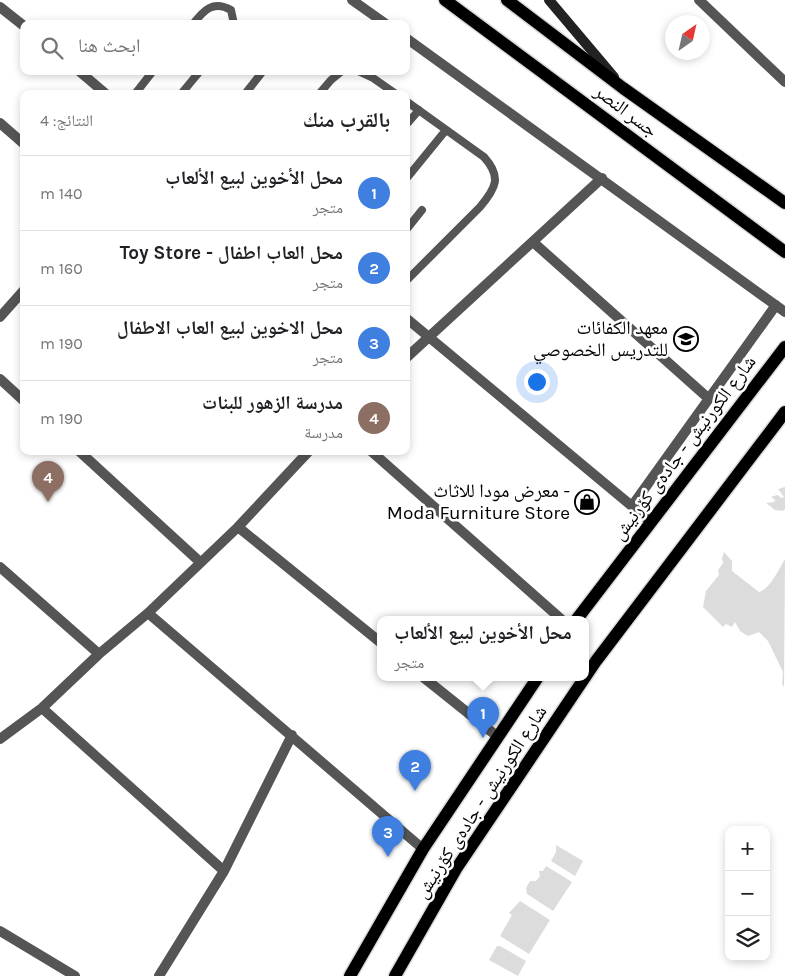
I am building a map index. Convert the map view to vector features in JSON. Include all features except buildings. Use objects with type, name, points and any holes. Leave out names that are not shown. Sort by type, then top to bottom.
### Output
[{"type":"main road","name":"جسر النصر","points":[[445,0],[785,252]]},
{"type":"main road","points":[[507,0],[623,88],[785,203]]},
{"type":"main road","name":"شارع الكورنيش - جادەی کۆرنیش","points":[[579,616],[785,347]]},
{"type":"main road","name":"شارع الكورنيش - جادەی کۆرنیش","points":[[589,671],[785,412]]},
{"type":"main road","name":"شارع الكورنيش - جادەی کۆرنیش","points":[[350,976],[423,849],[535,681]]},
{"type":"main road","name":"شارع الكورنيش - جادەی کۆرنیش","points":[[394,976],[456,869],[583,681]]},
{"type":"street","points":[[352,0],[380,20]]},
{"type":"street","points":[[549,0],[623,88]]},
{"type":"street","points":[[699,0],[785,82]]},
{"type":"street","points":[[0,7],[20,23]]},
{"type":"street","points":[[410,41],[781,309],[708,398],[632,506]]},
{"type":"street","points":[[84,75],[101,90]]},
{"type":"street","points":[[0,123],[20,140]]},
{"type":"street","points":[[410,354],[602,178]]},
{"type":"street","points":[[533,242],[708,398]]},
{"type":"street","points":[[0,317],[20,294]]},
{"type":"street","points":[[410,321],[651,522]]},
{"type":"street","points":[[0,379],[20,397]]},
{"type":"street","points":[[82,455],[200,562]]},
{"type":"street","points":[[0,739],[42,708],[98,654],[148,612],[238,527],[306,455]]},
{"type":"street","points":[[376,455],[558,616]]},
{"type":"street","points":[[238,527],[377,640]]},
{"type":"street","points":[[0,567],[98,654]]},
{"type":"street","points":[[148,612],[423,849]]},
{"type":"street","points":[[429,681],[498,737]]},
{"type":"street","points":[[42,708],[224,871]]},
{"type":"street","points":[[159,976],[224,871],[292,735]]},
{"type":"street","points":[[0,931],[75,976]]},
{"type":"lane","points":[[196,20],[204,10],[212,5],[221,5],[230,10],[233,20]]},
{"type":"lane","points":[[137,90],[150,75]]},
{"type":"lane","points":[[184,90],[197,75]]},
{"type":"lane","points":[[248,90],[260,75]]},
{"type":"lane","points":[[322,90],[337,75]]},
{"type":"lane","points":[[364,75],[387,90]]},
{"type":"lane","points":[[410,104],[484,157],[494,169],[495,180],[491,194],[480,207],[410,277]]},
{"type":"lane","points":[[410,120],[419,110]]},
{"type":"lane","points":[[410,175],[446,130]]},
{"type":"lane","points":[[410,225],[422,210]]},
{"type":"shaded area","points":[[785,487],[785,509],[783,511],[775,510],[766,503],[774,502],[775,500],[771,497],[777,495],[782,498],[784,497],[778,489]]},
{"type":"shaded area","points":[[724,552],[732,561],[732,571],[759,592],[767,587],[785,559],[784,687],[782,684],[783,672],[768,641],[759,632],[748,636],[740,631],[735,622],[732,627],[726,624],[723,627],[703,607],[706,591],[719,575],[718,570],[723,563]]},
{"type":"shaded area","points":[[556,845],[583,861],[575,876],[551,861],[556,852]]},
{"type":"shaded area","points":[[546,866],[572,882],[553,911],[527,894],[526,888],[530,881],[536,881],[540,876],[539,871],[543,871]]},
{"type":"shaded area","points":[[520,901],[550,920],[529,954],[500,936],[512,915],[509,913]]},
{"type":"shaded area","points":[[497,946],[526,961],[518,976],[489,960]]},
{"type":"place","name":"معهد الكفائات للتدريس الخصوصي","points":[[686,339]]},
{"type":"place","name":"مدرسة الزهور للبنات","points":[[48,502]]},
{"type":"place","name":"معرض مودا للاثاث - Moda Furniture Store","points":[[587,502]]},
{"type":"place","name":"محل الأخوين لبيع الألعاب","points":[[483,738]]},
{"type":"place","name":"محل العاب اطفال - Toy Store","points":[[415,791]]},
{"type":"place","name":"محل الاخوين لبيع العاب الاطفال","points":[[388,857]]}]
